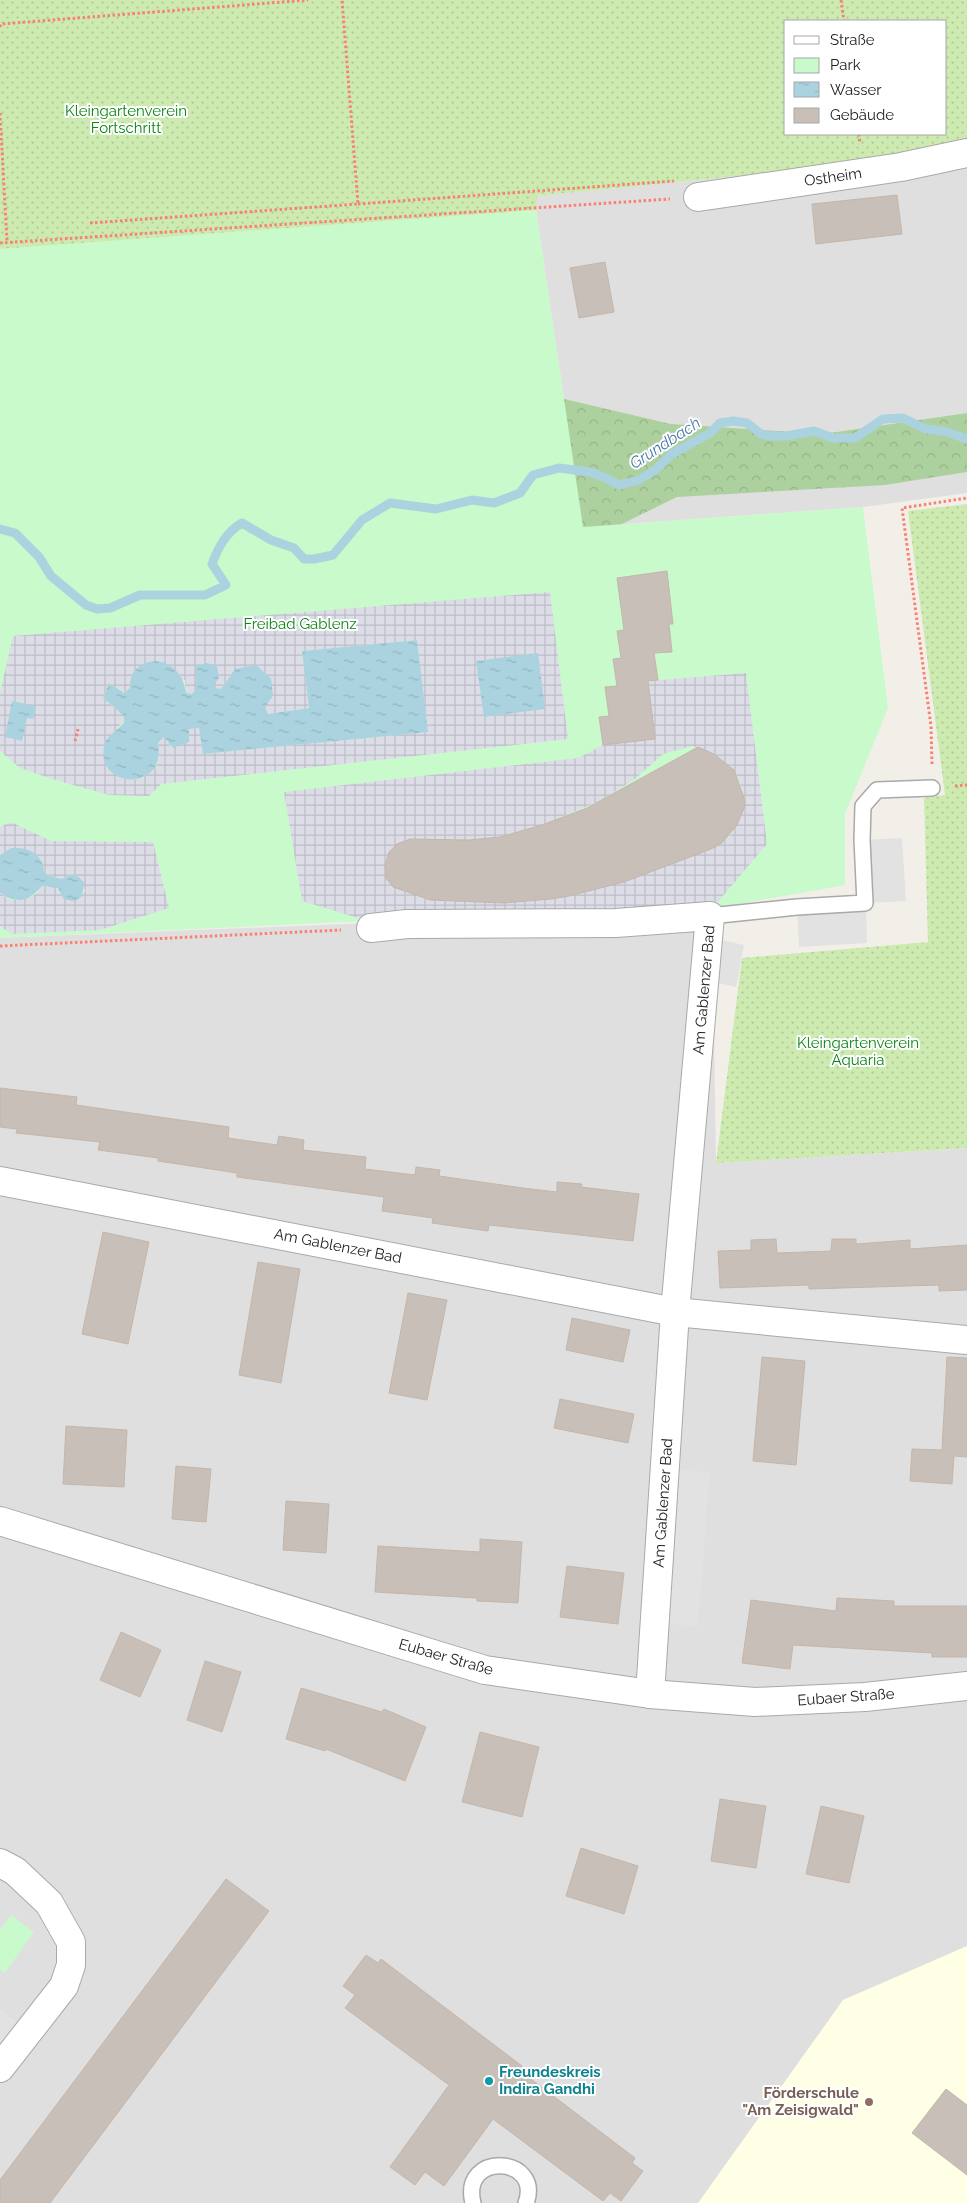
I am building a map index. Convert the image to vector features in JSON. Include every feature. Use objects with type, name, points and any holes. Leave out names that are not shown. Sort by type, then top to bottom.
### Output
[{"type":"street","name":"Ostheim","points":[[698,197],[902,167],[967,153]]},
{"type":"street","name":"Am Gablenzer Bad","points":[[371,928],[407,924],[616,923],[710,916],[676,1312],[650,1694]]},
{"type":"street","name":"Am Gablenzer Bad","points":[[0,1180],[676,1312],[967,1340]]},
{"type":"street","name":"Eubaer Straße","points":[[0,1521],[485,1670],[650,1694],[755,1702],[865,1697],[967,1686]]},
{"type":"street","points":[[0,1862],[15,1871],[49,1903],[71,1942],[71,1965],[64,1986],[0,2068]]},
{"type":"lane","points":[[710,916],[797,907],[866,903],[862,840],[864,806],[877,790],[932,788]]},
{"type":"lane","points":[[474,2203],[472,2189],[480,2173],[496,2165],[505,2165],[521,2174],[528,2190],[526,2203]]},
{"type":"path","points":[[0,26],[1,24],[308,0]]},
{"type":"path","points":[[342,0],[358,204]]},
{"type":"path","points":[[841,0],[844,20]]},
{"type":"path","points":[[0,113],[7,242]]},
{"type":"path","points":[[90,223],[675,181]]},
{"type":"path","points":[[0,243],[698,197]]},
{"type":"path","points":[[932,788],[931,726],[902,508],[967,498]]},
{"type":"path","points":[[76,741],[78,729]]},
{"type":"path","points":[[0,946],[371,928]]},
{"type":"shaded area","points":[[967,144],[967,493],[863,507],[583,527],[536,210],[536,196],[845,165]]},
{"type":"shaded area","points":[[550,592],[568,739],[161,784],[149,796],[109,795],[20,768],[0,751],[0,693],[13,636]],"holes":[[[417,640],[427,732],[204,754],[199,728],[189,729],[172,748],[164,736],[158,743],[159,759],[156,766],[143,778],[134,780],[118,727],[125,721],[123,715],[103,698],[109,683],[124,693],[130,688],[130,679],[185,680],[186,693],[192,694],[196,689],[214,685],[215,689],[221,689],[235,669],[265,707],[268,714],[309,708],[302,651]]]},
{"type":"shaded area","points":[[746,673],[767,844],[712,909],[368,921],[302,901],[284,792],[578,758],[603,745],[643,740],[648,681]],"holes":[[[692,746],[714,754],[734,770],[742,789],[745,806],[741,817],[731,834],[722,843],[670,865],[569,896],[504,903],[430,900],[393,887],[386,878],[385,865],[389,852],[397,844],[410,839],[455,841],[500,837],[542,825],[600,801],[635,779],[663,754]]]},
{"type":"shaded area","points":[[11,822],[51,841],[153,842],[169,908],[100,930],[12,934],[0,926],[0,893],[11,900],[29,898],[36,894],[42,886],[58,888],[60,894],[79,899],[85,891],[79,877],[72,874],[61,879],[45,874],[44,867],[3,852],[0,855],[0,827]]},
{"type":"shaded area","points":[[902,838],[906,901],[866,903],[867,943],[799,947],[797,907],[865,903],[862,840]]},
{"type":"shaded area","points":[[712,909],[716,1163],[967,1148],[967,2203],[0,2203],[0,938]]},
{"type":"shaded area","points":[[721,940],[744,945],[736,987],[714,982]]},
{"type":"shaded area","points":[[665,1469],[710,1472],[698,1626],[653,1623]]},
{"type":"shaded area","name":"Förderschule \"Am Zeisigwald\"","points":[[967,1946],[967,2203],[698,2203],[843,2000]]},
{"type":"shaded area","points":[[0,2009],[17,2022],[0,2044]]},
{"type":"green space","name":"Kleingartenverein Fortschritt","points":[[0,0],[967,0],[967,144],[845,165],[537,196],[536,210],[0,249]]},
{"type":"green space","name":"Freibad Gablenz","points":[[536,210],[583,527],[863,507],[888,708],[845,814],[845,885],[712,909],[368,921],[0,938],[0,249]]},
{"type":"green space","points":[[487,375],[564,399],[671,424],[823,434],[967,413],[967,472],[885,485],[677,497],[577,546]]},
{"type":"green space","name":"Kleingartenverein Aquaria","points":[[967,504],[967,1148],[716,1163],[742,958],[928,942],[924,798],[945,795],[908,511]]},
{"type":"green space","points":[[11,1915],[34,1932],[5,1973],[0,1969],[0,1930]]},
{"type":"water","points":[[417,640],[428,732],[203,754],[199,728],[189,729],[189,742],[173,748],[164,737],[158,743],[158,759],[152,771],[143,777],[131,780],[120,777],[110,771],[104,761],[104,747],[107,739],[125,721],[123,715],[103,698],[109,683],[124,693],[130,688],[132,677],[137,668],[145,663],[155,661],[165,663],[174,669],[182,679],[186,693],[192,694],[196,689],[195,666],[207,663],[217,666],[219,678],[214,685],[215,688],[221,689],[235,669],[256,665],[271,678],[273,696],[265,707],[268,714],[309,708],[302,651]]},
{"type":"water","points":[[538,653],[545,709],[484,717],[476,661]]},
{"type":"water","points":[[12,701],[36,706],[33,719],[27,718],[22,741],[5,737]]},
{"type":"water","points":[[11,848],[24,849],[34,853],[41,861],[45,874],[61,879],[72,874],[79,877],[84,883],[82,896],[73,901],[68,900],[63,898],[58,888],[42,886],[23,900],[13,899],[0,893],[0,855]]},
{"type":"building","points":[[897,195],[902,234],[816,244],[812,204]]},
{"type":"building","points":[[605,262],[614,312],[579,318],[570,268]]},
{"type":"building","points":[[667,571],[673,624],[669,624],[672,652],[654,653],[658,680],[648,681],[655,739],[603,745],[599,717],[609,716],[605,687],[617,686],[613,659],[621,658],[617,631],[624,630],[617,578]]},
{"type":"building","points":[[698,747],[714,754],[734,770],[744,798],[745,806],[737,825],[722,843],[711,849],[624,882],[551,899],[504,903],[430,900],[393,887],[386,878],[385,865],[389,852],[397,844],[410,839],[469,840],[500,837],[542,825],[587,808]]},
{"type":"building","points":[[0,1088],[77,1097],[76,1105],[229,1127],[228,1138],[277,1145],[279,1136],[304,1140],[303,1150],[366,1157],[365,1169],[415,1175],[416,1167],[440,1170],[439,1176],[523,1188],[557,1192],[557,1182],[582,1184],[581,1187],[639,1194],[633,1241],[489,1225],[488,1231],[432,1223],[433,1218],[382,1211],[384,1197],[237,1177],[237,1173],[158,1161],[158,1158],[98,1150],[100,1142],[16,1133],[17,1129],[0,1127]]},
{"type":"building","points":[[103,1232],[149,1242],[128,1344],[82,1334]]},
{"type":"building","points":[[776,1239],[777,1253],[831,1251],[832,1239],[856,1239],[856,1244],[910,1240],[910,1249],[967,1245],[967,1290],[939,1291],[939,1285],[809,1289],[809,1285],[720,1288],[718,1251],[751,1250],[751,1240]]},
{"type":"building","points":[[258,1262],[300,1269],[281,1383],[239,1375]]},
{"type":"building","points":[[408,1293],[447,1300],[427,1400],[389,1393]]},
{"type":"building","points":[[572,1318],[630,1330],[623,1362],[566,1350]]},
{"type":"building","points":[[762,1357],[805,1361],[796,1465],[753,1461]]},
{"type":"building","points":[[947,1357],[967,1358],[967,1457],[954,1456],[952,1484],[910,1481],[912,1449],[942,1450]]},
{"type":"building","points":[[560,1399],[634,1414],[628,1443],[554,1428]]},
{"type":"building","points":[[66,1426],[127,1430],[124,1487],[63,1484]]},
{"type":"building","points":[[176,1466],[211,1469],[206,1522],[172,1519]]},
{"type":"building","points":[[286,1501],[329,1504],[326,1553],[283,1550]]},
{"type":"building","points":[[480,1539],[522,1542],[518,1603],[477,1601],[477,1598],[375,1592],[378,1546],[480,1552]]},
{"type":"building","points":[[567,1566],[624,1573],[618,1624],[560,1617]]},
{"type":"building","points":[[837,1598],[894,1601],[894,1606],[967,1606],[967,1657],[932,1657],[932,1653],[793,1645],[790,1669],[742,1663],[751,1600],[836,1611]]},
{"type":"building","points":[[121,1632],[161,1650],[140,1697],[100,1680]]},
{"type":"building","points":[[205,1661],[241,1672],[222,1732],[187,1720]]},
{"type":"building","points":[[301,1688],[382,1712],[384,1709],[426,1727],[405,1781],[326,1749],[325,1751],[286,1739]]},
{"type":"building","points":[[480,1732],[539,1747],[522,1817],[462,1802]]},
{"type":"building","points":[[720,1799],[766,1806],[756,1868],[711,1861]]},
{"type":"building","points":[[821,1806],[864,1816],[849,1883],[806,1874]]},
{"type":"building","points":[[581,1848],[638,1866],[624,1914],[566,1896]]},
{"type":"building","points":[[226,1879],[269,1911],[50,2203],[0,2203],[0,2180]]},
{"type":"building","name":"Freundeskreis Indira Gandhi","points":[[366,1955],[378,1963],[381,1959],[522,2066],[519,2070],[635,2158],[632,2163],[643,2171],[621,2201],[610,2193],[603,2201],[493,2119],[444,2186],[425,2172],[415,2185],[390,2167],[449,2085],[345,2008],[355,1995],[343,1986]]},
{"type":"building","points":[[946,2089],[967,2105],[967,2175],[912,2133]]},
{"type":"waterway","name":"Grundbach","points":[[0,529],[15,533],[39,557],[51,576],[86,605],[97,609],[110,608],[140,595],[205,595],[226,585],[212,564],[223,541],[231,531],[242,523],[271,540],[294,548],[304,559],[314,559],[333,555],[362,520],[390,503],[436,509],[472,500],[494,503],[520,493],[533,475],[559,468],[590,472],[619,485],[639,480],[655,470],[672,454],[710,433],[720,423],[733,421],[747,423],[761,434],[770,436],[786,436],[814,431],[833,438],[855,438],[883,419],[903,418],[926,429],[947,432],[967,439]]},
{"type":"place","name":"Freundeskreis Indira Gandhi","points":[[489,2081]]},
{"type":"place","name":"Förderschule \"Am Zeisigwald\"","points":[[869,2102]]}]
